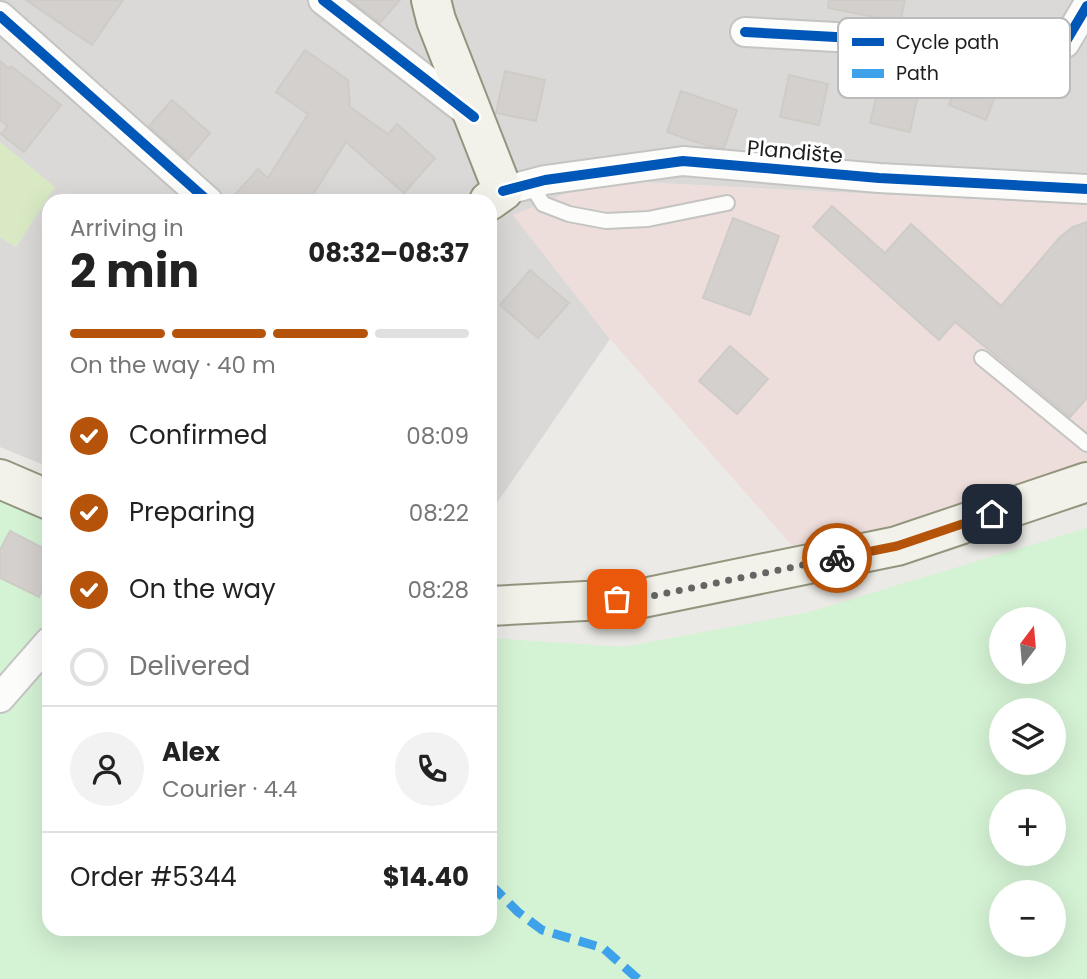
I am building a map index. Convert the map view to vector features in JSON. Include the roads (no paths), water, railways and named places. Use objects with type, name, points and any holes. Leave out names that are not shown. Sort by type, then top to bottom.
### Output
[{"type":"main road","points":[[431,0],[436,20],[474,117],[508,192]]},
{"type":"main road","points":[[0,479],[42,497]]},
{"type":"main road","points":[[497,606],[643,598],[897,546],[1087,482]]},
{"type":"street","points":[[323,0],[474,117]]},
{"type":"street","points":[[1070,35],[1087,6]]},
{"type":"street","points":[[0,16],[200,194]]},
{"type":"street","points":[[745,32],[838,37]]},
{"type":"street","name":"Plandište","points":[[508,192],[683,161],[879,178],[1087,189]]},
{"type":"street","points":[[0,698],[42,650]]},
{"type":"lane","points":[[508,192],[569,214],[606,221],[648,219],[727,203]]},
{"type":"lane","points":[[982,358],[1087,444]]}]
